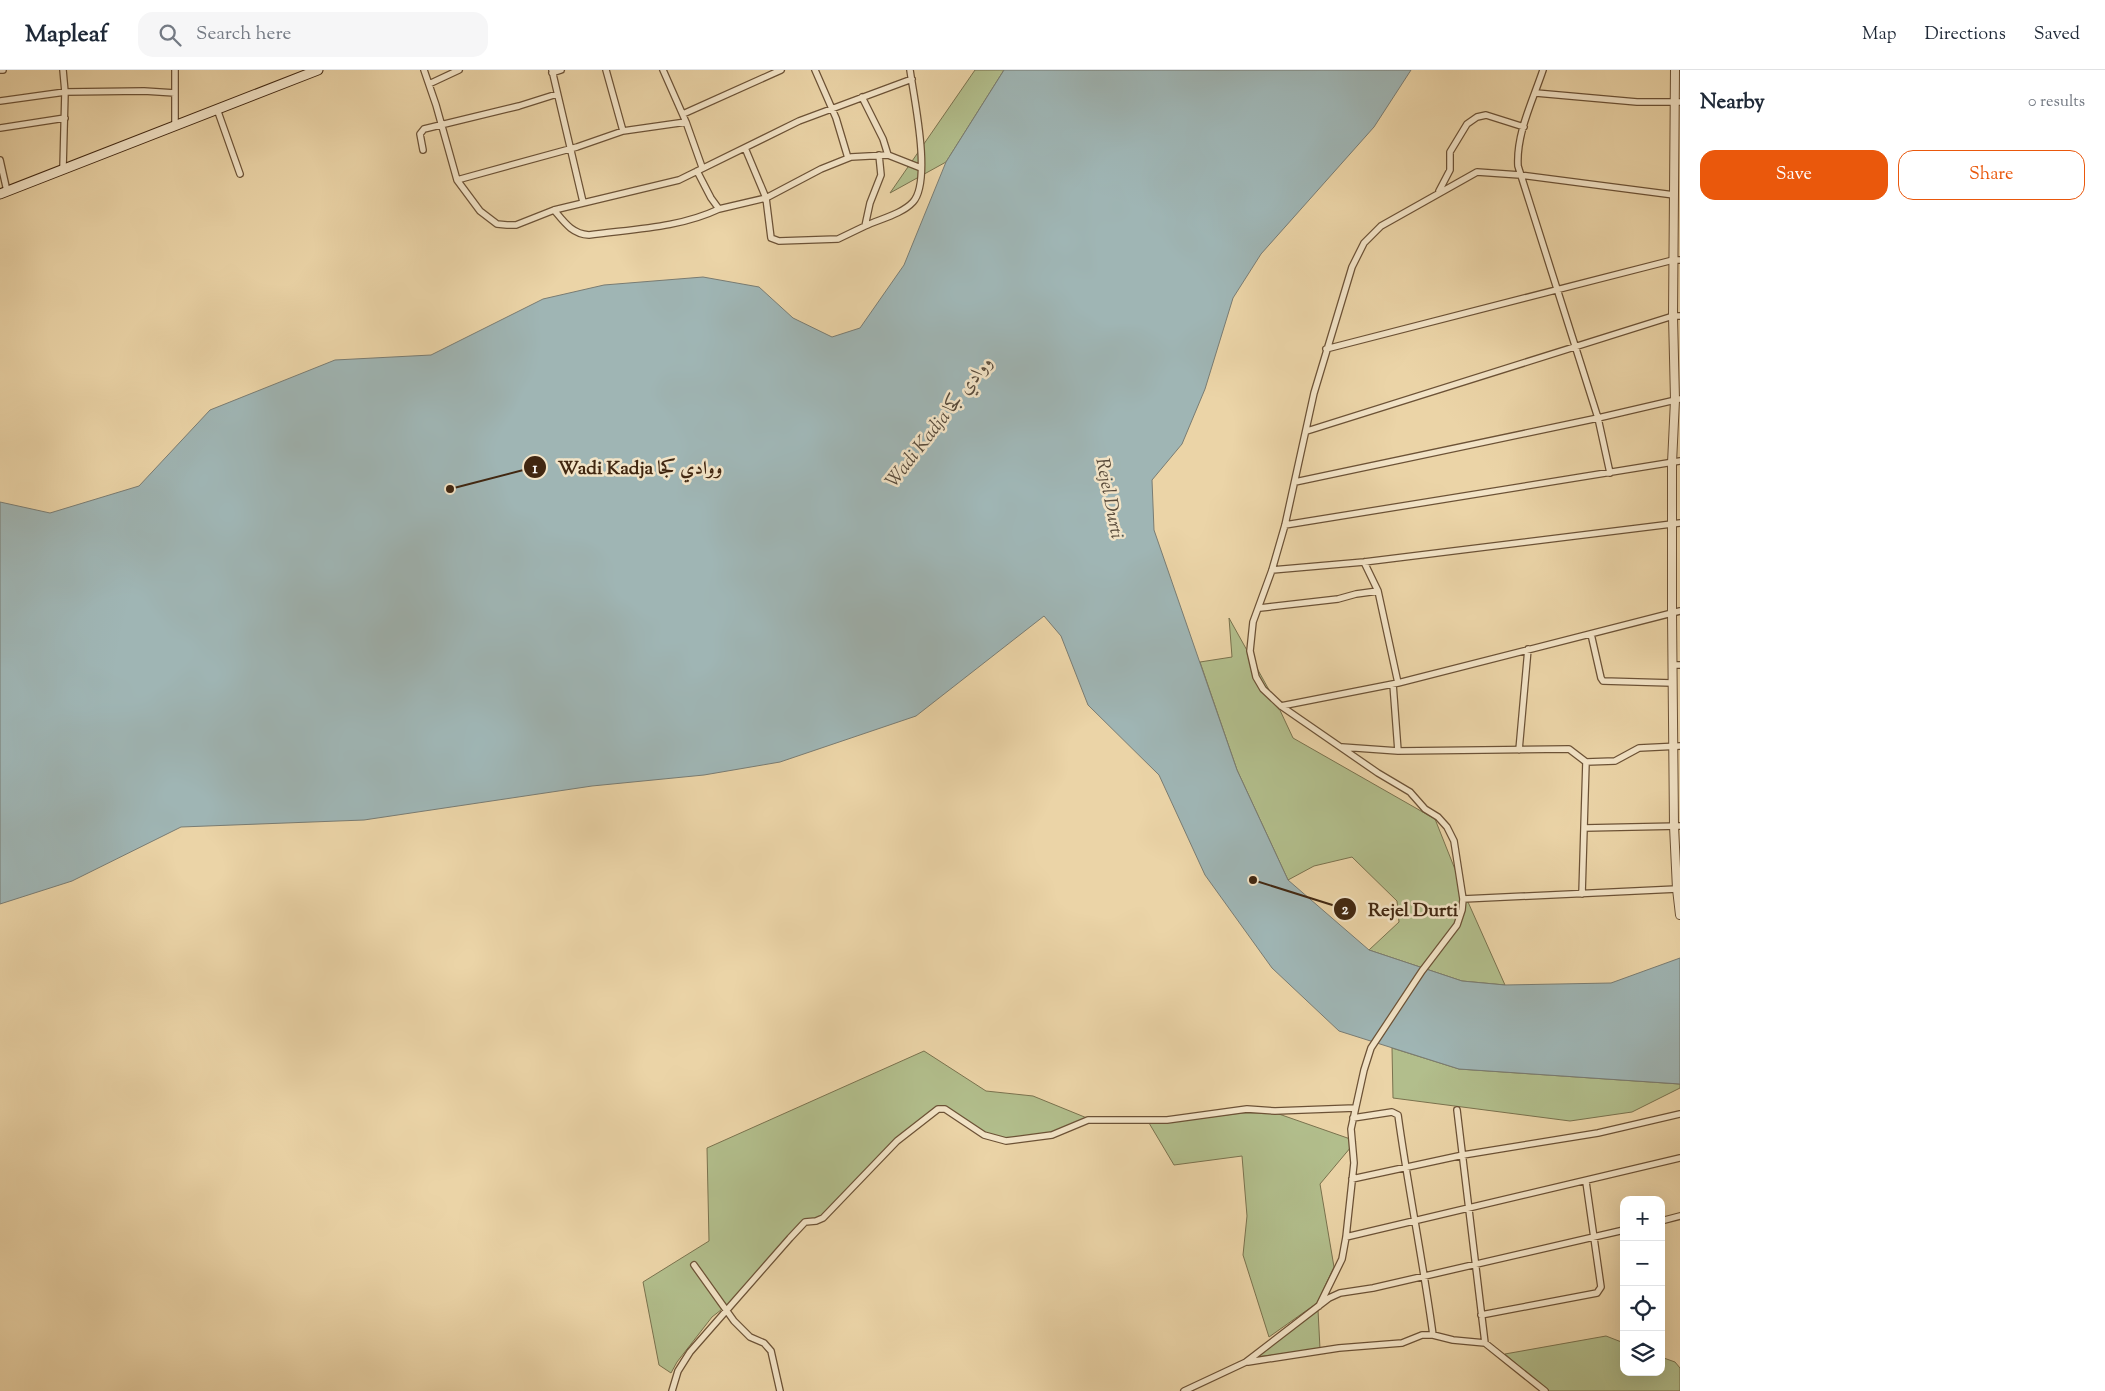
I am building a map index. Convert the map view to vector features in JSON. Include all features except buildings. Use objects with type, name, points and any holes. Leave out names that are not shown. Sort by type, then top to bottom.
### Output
[{"type":"main road","points":[[3,193],[318,70]]},
{"type":"street","points":[[63,70],[65,92],[63,168]]},
{"type":"street","points":[[175,70],[175,125]]},
{"type":"street","points":[[424,70],[430,84],[457,180],[473,203],[497,224],[516,225],[554,210],[679,180],[799,121],[912,79]]},
{"type":"street","points":[[430,84],[459,70]]},
{"type":"street","points":[[561,70],[552,71],[583,202]]},
{"type":"street","points":[[606,70],[623,131]]},
{"type":"street","points":[[663,70],[686,122],[699,169],[711,198],[719,209]]},
{"type":"street","points":[[683,114],[781,70]]},
{"type":"street","points":[[815,70],[840,131],[848,158]]},
{"type":"street","points":[[745,148],[766,198],[770,238],[774,240],[838,240],[908,206],[914,201],[921,183],[921,168],[919,132],[910,70]]},
{"type":"street","points":[[1543,70],[1524,127],[1518,156],[1520,174],[1598,418],[1610,473]]},
{"type":"street","points":[[1675,70],[1678,102],[1674,195],[1678,400],[1676,462],[1676,665],[1672,683],[1676,746],[1676,889],[1680,915]]},
{"type":"street","points":[[0,102],[65,92],[135,91],[175,93]]},
{"type":"street","points":[[1536,93],[1637,102],[1678,102]]},
{"type":"street","points":[[423,150],[421,130],[519,106],[556,94]]},
{"type":"street","points":[[862,97],[883,138],[888,155]]},
{"type":"street","points":[[217,109],[240,174]]},
{"type":"street","points":[[1439,192],[1450,170],[1450,152],[1467,124],[1478,117],[1486,115],[1524,127]]},
{"type":"street","points":[[0,128],[65,118]]},
{"type":"street","points":[[457,180],[570,149],[623,131],[686,122]]},
{"type":"street","points":[[865,226],[870,203],[881,175],[879,155]]},
{"type":"street","points":[[554,210],[570,228],[589,235],[662,226],[701,216],[719,209],[766,198],[801,178],[848,158],[888,155],[921,168]]},
{"type":"street","points":[[0,160],[3,193]]},
{"type":"street","points":[[1319,1306],[1342,1259],[1354,1163],[1351,1135],[1353,1118],[1371,1048],[1422,970],[1458,925],[1463,900],[1454,841],[1447,827],[1438,817],[1425,809],[1410,792],[1378,774],[1281,706],[1262,689],[1256,677],[1250,651],[1253,622],[1260,608],[1285,526],[1314,393],[1352,267],[1364,243],[1381,226],[1477,172],[1520,174],[1674,195]]},
{"type":"street","points":[[1326,349],[1676,260]]},
{"type":"street","points":[[1307,431],[1574,346],[1676,316]]},
{"type":"street","points":[[1295,482],[1678,400]]},
{"type":"street","points":[[1285,526],[1676,462]]},
{"type":"street","points":[[1272,570],[1364,562],[1676,524]]},
{"type":"street","points":[[1364,562],[1378,591],[1396,683],[1398,751]]},
{"type":"street","points":[[1260,608],[1338,599],[1378,591]]},
{"type":"street","points":[[1281,706],[1396,683],[1676,612]]},
{"type":"street","points":[[1591,634],[1603,681],[1672,683]]},
{"type":"street","points":[[1519,750],[1528,649]]},
{"type":"street","points":[[1340,747],[1398,751],[1570,749],[1586,762],[1615,760],[1639,748],[1676,746]]},
{"type":"street","points":[[1582,894],[1586,762]]},
{"type":"street","points":[[1584,828],[1677,826]]},
{"type":"street","points":[[1463,900],[1676,889]]},
{"type":"street","points":[[672,1391],[678,1371],[710,1326],[726,1311],[805,1222],[816,1222],[824,1218],[897,1141],[938,1109],[945,1110],[984,1134],[1006,1141],[1052,1135],[1093,1120],[1167,1120],[1247,1110],[1275,1111],[1355,1108]]},
{"type":"street","points":[[1457,1110],[1485,1343]]},
{"type":"street","points":[[1353,1118],[1392,1112],[1398,1115],[1405,1166],[1425,1276],[1432,1335]]},
{"type":"street","points":[[1352,1179],[1405,1166],[1463,1155],[1598,1133],[1680,1114]]},
{"type":"street","points":[[1346,1237],[1469,1210],[1680,1158]]},
{"type":"street","points":[[1481,1315],[1597,1293],[1601,1286],[1586,1182]]},
{"type":"street","points":[[1665,1220],[1680,1216]]},
{"type":"street","points":[[1184,1391],[1246,1362],[1329,1298],[1340,1293],[1373,1288],[1620,1231]]},
{"type":"street","points":[[694,1265],[726,1311],[742,1330],[750,1337],[764,1343],[771,1351],[780,1391]]},
{"type":"street","points":[[1246,1362],[1339,1348],[1402,1343],[1422,1335],[1432,1335],[1453,1340],[1485,1343],[1545,1391]]},
{"type":"green space","points":[[975,70],[1004,70],[946,162],[890,193]]},
{"type":"green space","points":[[1229,618],[1278,706],[1293,738],[1435,819],[1468,902],[1505,985],[1462,981],[1369,950],[1399,922],[1397,901],[1352,857],[1314,866],[1288,880],[1237,770],[1200,662],[1232,657]]},
{"type":"green space","points":[[1392,1048],[1459,1069],[1680,1084],[1680,1088],[1632,1112],[1570,1121],[1393,1098]]},
{"type":"green space","points":[[924,1051],[986,1091],[1033,1096],[1087,1118],[1052,1132],[1005,1139],[985,1133],[938,1108],[908,1131],[823,1217],[799,1226],[726,1306],[712,1317],[677,1362],[671,1373],[659,1365],[643,1282],[709,1241],[707,1148]]},
{"type":"green space","points":[[1241,1113],[1276,1113],[1356,1141],[1320,1184],[1334,1267],[1317,1303],[1269,1337],[1243,1255],[1247,1216],[1242,1156],[1174,1165],[1149,1123],[1173,1122]]},
{"type":"green space","points":[[1318,1310],[1320,1349],[1256,1357]]},
{"type":"green space","points":[[1606,1336],[1620,1341],[1620,1376],[1665,1376],[1665,1358],[1675,1362],[1680,1368],[1680,1391],[1548,1391],[1505,1354]]},
{"type":"water","points":[[1004,70],[1411,70],[1374,127],[1261,254],[1233,298],[1205,389],[1182,444],[1152,480],[1154,530],[1237,770],[1288,880],[1369,950],[1462,981],[1505,985],[1611,983],[1680,958],[1680,1084],[1459,1069],[1339,1031],[1272,968],[1205,875],[1159,775],[1088,705],[1061,636],[1044,616],[916,716],[780,762],[704,775],[592,786],[364,820],[181,827],[72,881],[0,904],[0,502],[50,513],[139,486],[210,410],[335,360],[431,355],[543,299],[604,285],[703,277],[759,287],[793,318],[832,337],[860,328],[904,265],[946,162]]},
{"type":"place","name":"Wadi Kadja ووادي كجا","points":[[450,489]]},
{"type":"place","name":"Rejel Durti","points":[[1253,880]]}]
